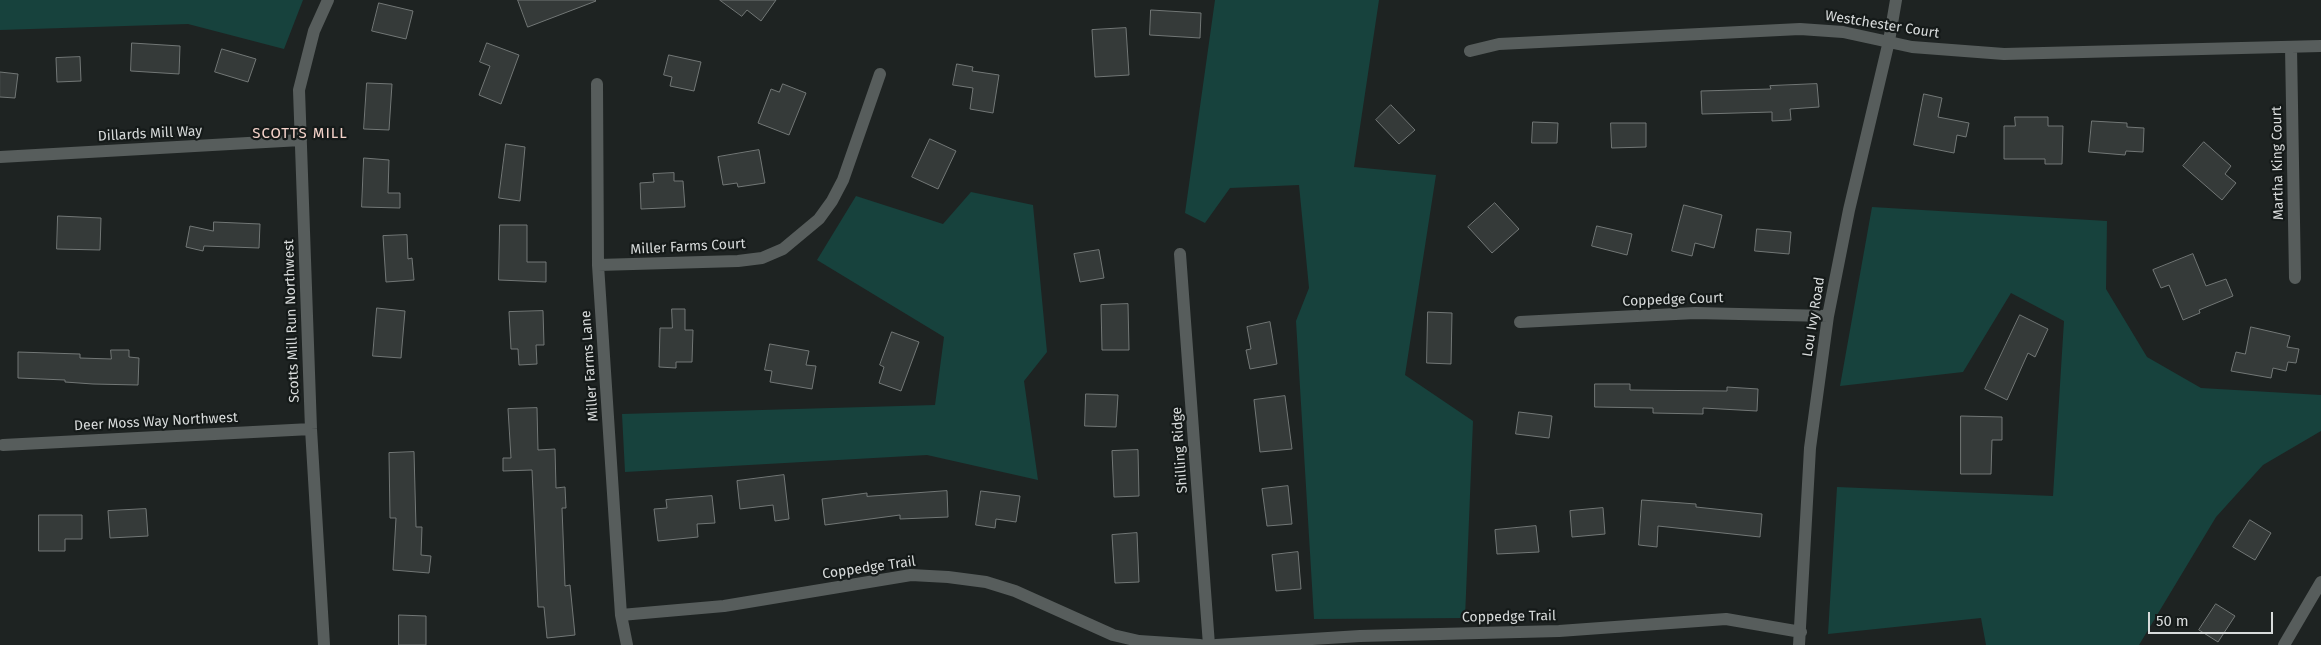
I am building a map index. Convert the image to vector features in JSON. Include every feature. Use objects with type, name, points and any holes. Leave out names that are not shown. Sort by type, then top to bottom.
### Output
[{"type":"street","name":"Scotts Mill Run Northwest","points":[[324,645],[311,430],[299,90],[314,31],[328,0]]},
{"type":"street","name":"Lou Ivy Road","points":[[1799,645],[1810,448],[1828,316],[1849,210],[1889,41],[1896,0]]},
{"type":"street","name":"Westchester Court","points":[[1470,50],[1499,44],[1800,29],[1843,32],[1912,47],[2004,54],[2321,46]]},
{"type":"street","name":"Martha King Court","points":[[2291,48],[2294,278]]},
{"type":"street","name":"Miller Farms Court","points":[[598,265],[738,261],[762,258],[783,249],[818,219],[832,201],[843,180],[880,74]]},
{"type":"street","name":"Miller Farms Lane","points":[[597,84],[598,265],[621,615],[627,645]]},
{"type":"street","name":"Dillards Mill Way","points":[[0,157],[302,140]]},
{"type":"street","name":"Shilling Ridge","points":[[1180,254],[1209,645]]},
{"type":"street","name":"Coppedge Court","points":[[1520,322],[1695,312],[1828,316]]},
{"type":"street","name":"Deer Moss Way Northwest","points":[[3,445],[311,430]]},
{"type":"street","name":"Coppedge Trail","points":[[621,615],[724,606],[911,575],[986,582],[1015,591],[1113,635],[1139,642],[1200,645]]},
{"type":"street","points":[[2284,645],[2321,582]]},
{"type":"street","name":"Coppedge Trail","points":[[1216,645],[1360,636],[1559,631],[1726,619],[1801,632]]},
{"type":"shaded area","points":[[0,0],[303,0],[284,49],[188,24],[0,30]]},
{"type":"shaded area","points":[[1215,0],[1379,0],[1354,167],[1436,175],[1405,375],[1473,421],[1465,618],[1314,619],[1296,321],[1309,288],[1299,185],[1230,188],[1205,223],[1185,213]]},
{"type":"shaded area","points":[[971,192],[1033,205],[1047,352],[1024,381],[1038,480],[927,455],[625,472],[622,414],[935,405],[944,337],[817,260],[856,196],[943,224]]},
{"type":"shaded area","points":[[1872,207],[2107,221],[2106,289],[2147,357],[2201,388],[2321,395],[2321,431],[2263,465],[2216,517],[2139,645],[1986,645],[1981,618],[1828,634],[1837,487],[2053,496],[2064,321],[2011,293],[1963,372],[1840,386]]},
{"type":"building","points":[[518,0],[595,0],[596,1],[528,27]]},
{"type":"building","points":[[720,0],[776,0],[761,21],[747,10],[742,16]]},
{"type":"building","points":[[379,3],[413,11],[406,39],[372,31]]},
{"type":"building","points":[[1151,10],[1201,13],[1200,38],[1150,35]]},
{"type":"building","points":[[1126,28],[1129,75],[1095,77],[1092,30]]},
{"type":"building","points":[[132,43],[180,46],[179,74],[131,71]]},
{"type":"building","points":[[487,43],[519,55],[501,104],[479,95],[490,66],[480,62]]},
{"type":"building","points":[[222,49],[256,59],[248,82],[215,72]]},
{"type":"building","points":[[669,55],[701,62],[694,91],[670,86],[672,77],[664,75]]},
{"type":"building","points":[[80,57],[81,81],[57,82],[56,58]]},
{"type":"building","points":[[957,64],[973,67],[972,71],[999,75],[993,113],[970,109],[973,88],[953,85]]},
{"type":"building","points":[[0,72],[18,74],[15,98],[0,97]]},
{"type":"building","points":[[367,83],[392,84],[389,130],[364,129]]},
{"type":"building","points":[[783,84],[806,93],[789,135],[758,123],[771,89],[779,92]]},
{"type":"building","points":[[1817,84],[1819,107],[1790,109],[1791,120],[1772,121],[1772,112],[1702,114],[1701,91],[1771,89],[1770,86]]},
{"type":"building","points":[[1924,94],[1942,98],[1938,117],[1969,123],[1966,137],[1957,135],[1954,153],[1914,145]]},
{"type":"building","points":[[1391,105],[1415,130],[1399,144],[1376,120]]},
{"type":"building","points":[[2015,117],[2048,117],[2048,126],[2063,126],[2062,164],[2045,164],[2045,159],[2004,159],[2004,126],[2015,126]]},
{"type":"building","points":[[2092,121],[2127,123],[2127,127],[2144,128],[2143,152],[2126,151],[2125,155],[2089,152]]},
{"type":"building","points":[[1533,122],[1558,123],[1557,143],[1532,143]]},
{"type":"building","points":[[1611,123],[1646,123],[1646,147],[1612,148]]},
{"type":"building","points":[[930,139],[956,151],[938,189],[912,177]]},
{"type":"building","points":[[2204,142],[2231,166],[2225,174],[2236,183],[2222,200],[2183,166]]},
{"type":"building","points":[[506,144],[525,147],[520,201],[499,198]]},
{"type":"building","points":[[759,150],[765,183],[738,187],[737,183],[723,185],[718,157]]},
{"type":"building","points":[[364,158],[389,160],[388,193],[400,193],[400,208],[362,207]]},
{"type":"building","points":[[674,173],[674,181],[683,181],[685,207],[641,209],[640,183],[654,182],[653,174]]},
{"type":"building","points":[[1495,203],[1519,229],[1492,253],[1468,227]]},
{"type":"building","points":[[1684,205],[1722,215],[1714,248],[1695,243],[1692,256],[1672,251]]},
{"type":"building","points":[[58,216],[101,218],[100,250],[57,249]]},
{"type":"building","points":[[214,222],[260,224],[259,248],[204,246],[203,251],[186,247],[190,226],[213,231]]},
{"type":"building","points":[[500,225],[527,225],[527,262],[546,262],[546,282],[499,280]]},
{"type":"building","points":[[1597,226],[1632,234],[1627,255],[1592,246]]},
{"type":"building","points":[[1757,229],[1791,232],[1789,254],[1755,251]]},
{"type":"building","points":[[407,235],[408,259],[412,258],[414,280],[386,282],[383,236]]},
{"type":"building","points":[[1099,250],[1104,278],[1080,282],[1074,254]]},
{"type":"building","points":[[2193,254],[2206,286],[2226,279],[2233,296],[2199,310],[2200,313],[2183,320],[2169,285],[2161,288],[2153,270]]},
{"type":"building","points":[[1128,304],[1129,350],[1102,350],[1101,305]]},
{"type":"building","points":[[377,308],[405,311],[401,358],[373,356]]},
{"type":"building","points":[[672,309],[685,309],[685,330],[693,330],[692,362],[676,362],[676,368],[659,367],[660,328],[672,328]]},
{"type":"building","points":[[543,311],[544,345],[536,345],[537,364],[519,365],[518,349],[511,349],[509,312]]},
{"type":"building","points":[[1428,312],[1452,313],[1451,364],[1427,363]]},
{"type":"building","points":[[2020,315],[2048,329],[2035,357],[2028,353],[2007,400],[1985,389]]},
{"type":"building","points":[[1270,322],[1277,364],[1250,369],[1246,350],[1251,349],[1247,327]]},
{"type":"building","points":[[2251,327],[2290,336],[2287,347],[2299,349],[2296,363],[2288,362],[2286,371],[2273,368],[2271,378],[2231,371],[2236,352],[2245,354]]},
{"type":"building","points":[[892,332],[919,342],[901,391],[879,383],[884,367],[880,365]]},
{"type":"building","points":[[770,344],[809,351],[806,365],[816,366],[812,389],[770,382],[772,371],[765,370]]},
{"type":"building","points":[[111,350],[129,350],[129,357],[139,358],[138,385],[93,384],[65,382],[65,380],[18,378],[18,352],[80,354],[80,358],[111,359]]},
{"type":"building","points":[[1595,384],[1630,384],[1630,390],[1727,391],[1727,387],[1758,389],[1757,411],[1703,408],[1703,414],[1653,413],[1653,408],[1595,407]]},
{"type":"building","points":[[1086,394],[1118,395],[1116,427],[1085,426]]},
{"type":"building","points":[[1285,396],[1292,449],[1260,452],[1254,400]]},
{"type":"building","points":[[537,408],[538,450],[555,449],[556,488],[565,487],[566,508],[562,508],[565,586],[570,585],[575,635],[547,638],[544,607],[538,607],[532,470],[503,471],[503,458],[511,458],[508,409]]},
{"type":"building","points":[[1519,412],[1552,416],[1549,438],[1516,434]]},
{"type":"building","points":[[1961,416],[2002,417],[2002,440],[1992,440],[1991,474],[1961,474]]},
{"type":"building","points":[[1138,450],[1139,496],[1114,497],[1112,451]]},
{"type":"building","points":[[414,452],[416,527],[422,527],[421,555],[431,556],[429,573],[393,570],[396,518],[390,518],[389,453]]},
{"type":"building","points":[[784,475],[789,519],[775,521],[773,505],[740,509],[737,481]]},
{"type":"building","points":[[1288,486],[1292,524],[1267,526],[1262,489]]},
{"type":"building","points":[[947,491],[948,517],[900,519],[900,515],[825,525],[822,499],[867,493],[867,496]]},
{"type":"building","points":[[981,491],[1020,496],[1016,522],[996,519],[995,528],[976,525]]},
{"type":"building","points":[[712,496],[715,523],[697,524],[698,537],[658,541],[654,509],[667,508],[666,500]]},
{"type":"building","points":[[1642,500],[1696,504],[1696,507],[1762,514],[1760,537],[1658,526],[1657,547],[1639,545]]},
{"type":"building","points":[[1603,508],[1605,534],[1572,537],[1570,511]]},
{"type":"building","points":[[146,509],[148,536],[110,538],[108,511]]},
{"type":"building","points":[[39,515],[82,515],[82,539],[65,539],[65,551],[39,551]]},
{"type":"building","points":[[2250,520],[2271,533],[2255,560],[2233,547]]},
{"type":"building","points":[[1536,526],[1539,552],[1497,554],[1495,530]]},
{"type":"building","points":[[1137,533],[1139,582],[1115,583],[1112,535]]},
{"type":"building","points":[[1298,552],[1301,589],[1276,591],[1272,555]]},
{"type":"building","points":[[2216,604],[2235,616],[2218,642],[2199,630]]},
{"type":"building","points":[[399,615],[426,616],[426,645],[399,645]]},
{"type":"district","name":"SCOTTS MILL","points":[[300,134]]}]
